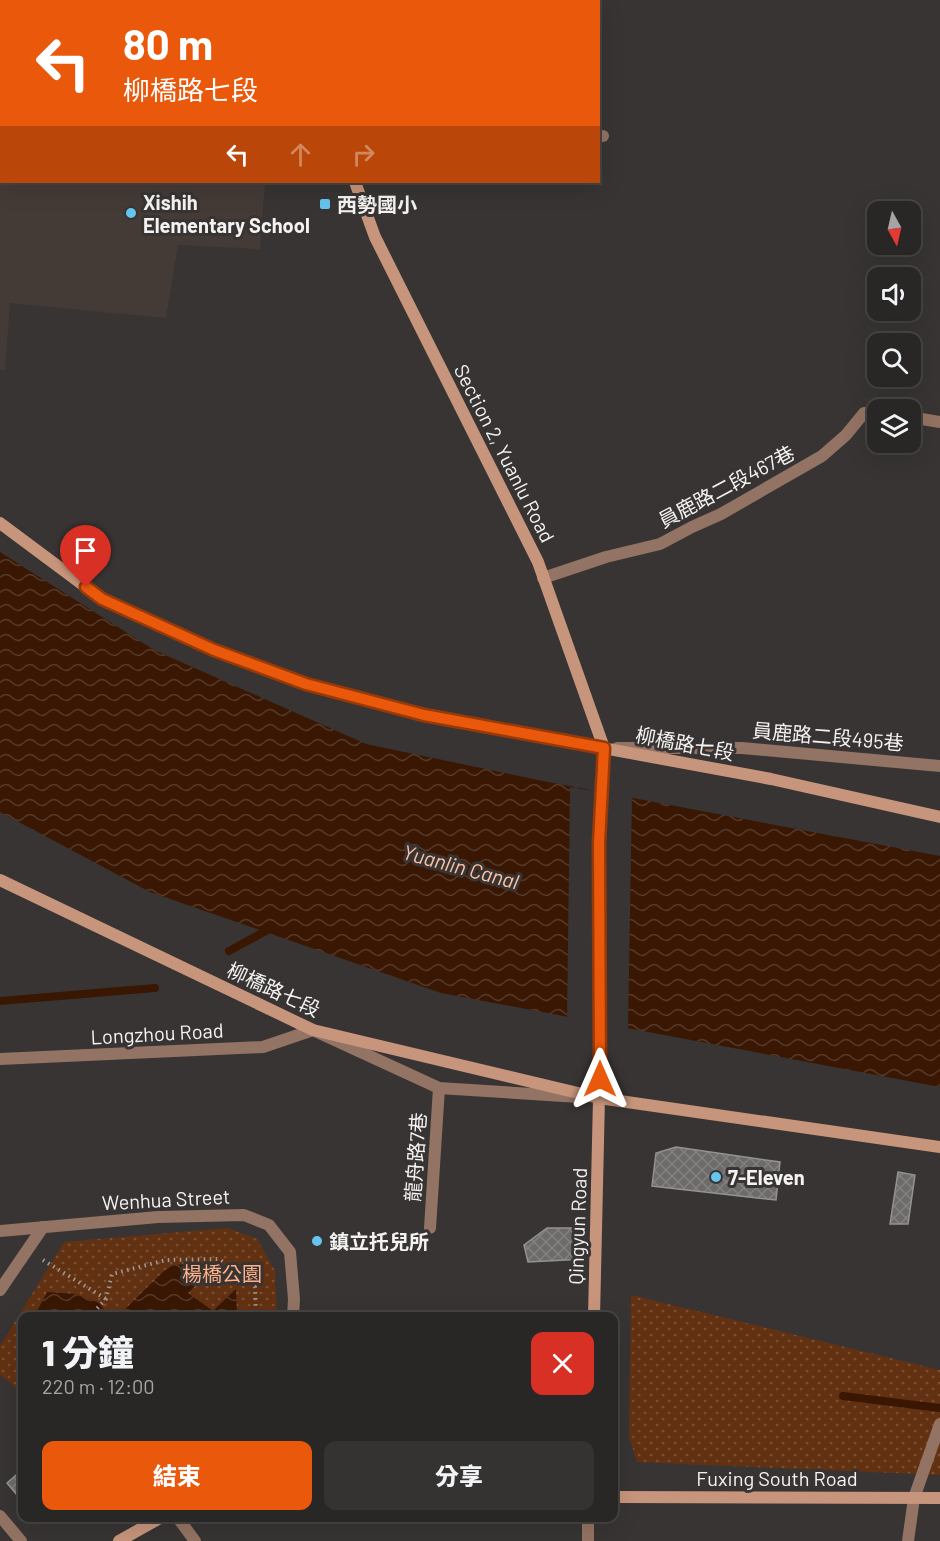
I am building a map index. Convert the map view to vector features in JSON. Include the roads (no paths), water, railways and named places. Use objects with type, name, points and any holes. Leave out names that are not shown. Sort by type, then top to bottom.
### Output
[{"type":"main road","name":"Section 2, Yuanlu Road","points":[[355,183],[375,237],[538,562],[604,748]]},
{"type":"main road","name":"柳橋路七段","points":[[0,523],[102,599],[214,650],[306,684],[424,715],[771,780],[940,818]]},
{"type":"main road","name":"Qingyun Road","points":[[594,1312],[600,1060],[599,843],[604,748]]},
{"type":"main road","name":"柳橋路七段","points":[[0,880],[313,1030],[599,1098],[940,1147]]},
{"type":"main road","name":"Fuxing South Road","points":[[618,1497],[940,1498]]},
{"type":"main road","points":[[119,1541],[153,1522]]},
{"type":"street","name":"員鹿路二段467巷","points":[[543,578],[606,557],[660,544],[721,514],[822,456],[846,435],[864,413],[867,413]]},
{"type":"street","points":[[921,419],[940,422]]},
{"type":"street","name":"員鹿路二段495巷","points":[[604,748],[742,748],[940,766]]},
{"type":"street","points":[[313,1030],[439,1088],[599,1098]]},
{"type":"street","name":"Longzhou Road","points":[[0,1059],[263,1047],[313,1030]]},
{"type":"street","name":"龍舟路7巷","points":[[430,1228],[439,1088]]},
{"type":"street","name":"Wenhua Street","points":[[0,1231],[158,1218],[244,1215],[269,1225],[290,1252],[293,1312]]},
{"type":"street","points":[[0,1290],[43,1227]]},
{"type":"street","points":[[909,1541],[914,1498],[940,1424]]},
{"type":"street","points":[[0,1516],[21,1541]]},
{"type":"street","points":[[181,1522],[195,1541]]},
{"type":"street","points":[[588,1522],[588,1541]]},
{"type":"water","name":"Yuanlin Canal","points":[[0,552],[154,650],[366,744],[548,782],[940,856],[940,1087],[441,993],[150,892],[0,812]]},
{"type":"water","points":[[170,1265],[216,1265],[188,1293],[213,1311],[236,1289],[237,1312],[122,1312]]},
{"type":"water","points":[[47,1292],[76,1294],[99,1303],[106,1312],[37,1312]]},
{"type":"waterway","points":[[229,951],[273,927]]},
{"type":"waterway","points":[[0,1001],[155,988]]},
{"type":"waterway","points":[[843,1396],[940,1408]]},
{"type":"place","name":"西勢國小","points":[[325,204]]},
{"type":"place","name":"Xishih Elementary School","points":[[131,213]]},
{"type":"place","name":"7-Eleven","points":[[716,1177]]},
{"type":"place","name":"鎮立托兒所","points":[[317,1241]]},
{"type":"park label","name":"楊橋公園","points":[[222,1273]]}]
